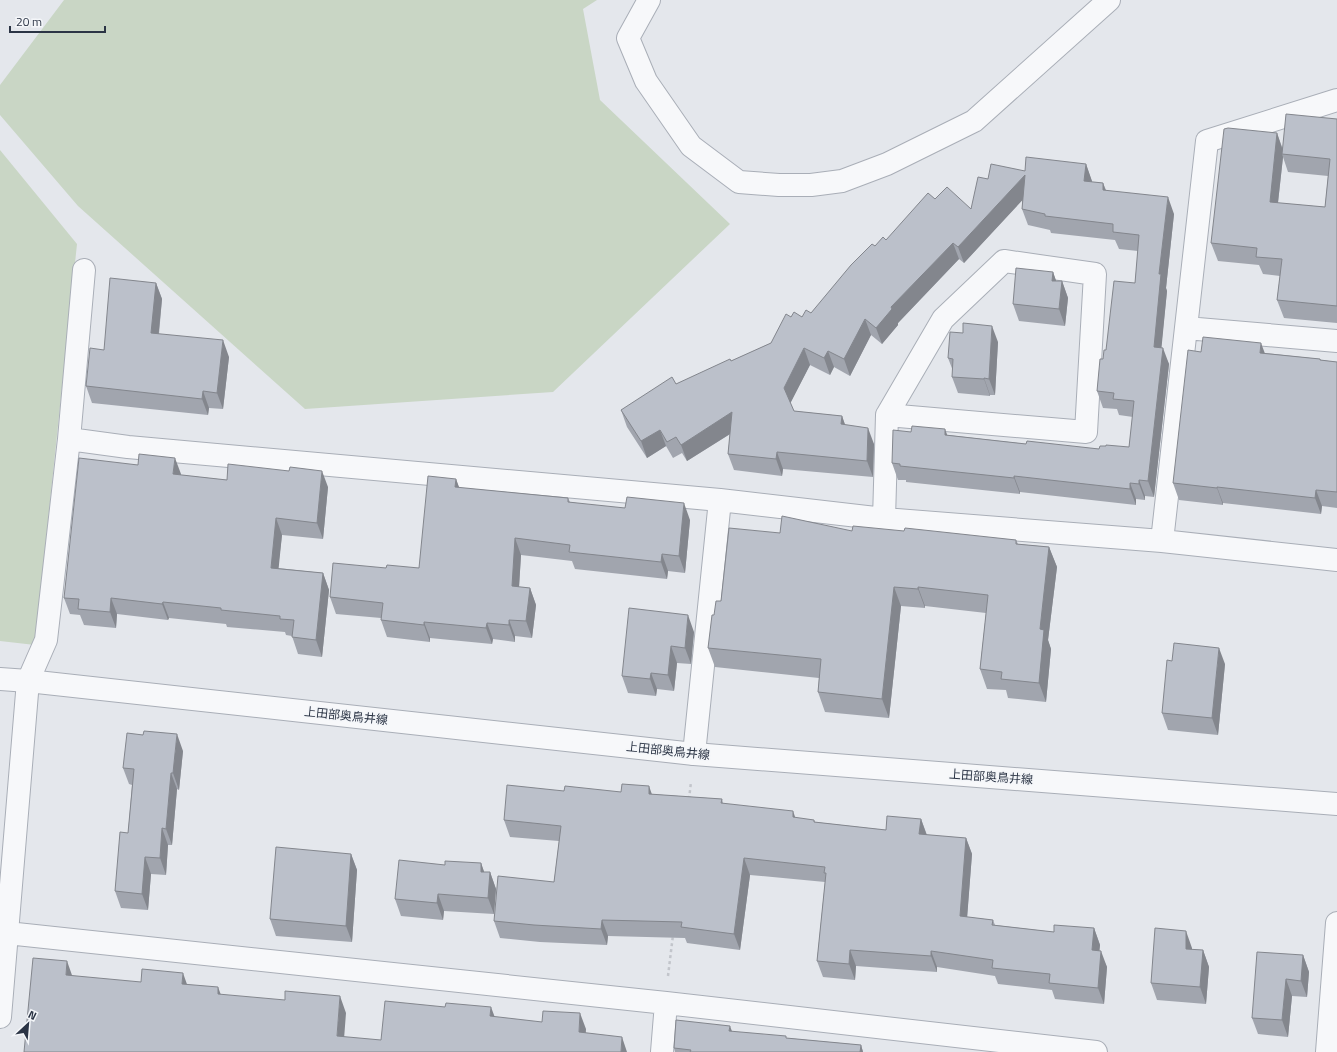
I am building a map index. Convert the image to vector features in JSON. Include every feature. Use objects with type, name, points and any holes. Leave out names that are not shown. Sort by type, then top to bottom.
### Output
[{"type":"street","points":[[649,0],[628,38],[646,81],[690,146],[739,182],[779,185],[811,185],[842,181],[887,164],[974,121],[1109,0]]},
{"type":"street","points":[[1162,541],[1207,141],[1337,100]]},
{"type":"street","points":[[884,519],[887,415],[943,319],[1004,261],[1095,274],[1086,432],[887,415]]},
{"type":"street","points":[[0,1017],[28,681],[46,640],[69,439],[84,270]]},
{"type":"street","points":[[1186,328],[1337,341]]},
{"type":"street","points":[[69,439],[128,447],[720,500],[884,519],[1162,541],[1337,560]]},
{"type":"street","points":[[694,754],[720,500]]},
{"type":"street","name":"上田部奥鳥井線","points":[[0,679],[694,754],[1337,804]]},
{"type":"street","points":[[1327,1052],[1337,923]]},
{"type":"street","points":[[7,933],[666,1003],[1096,1052]]},
{"type":"street","points":[[662,1052],[666,1003]]},
{"type":"path","points":[[688,801],[694,754]]},
{"type":"path","points":[[666,1003],[673,934]]},
{"type":"green space","points":[[64,0],[597,0],[583,9],[600,100],[730,224],[553,392],[305,409],[78,206],[0,115],[0,85]]},
{"type":"green space","points":[[0,150],[77,244],[35,645],[0,641]]},
{"type":"building","points":[[1286,114],[1337,119],[1337,306],[1277,300],[1282,259],[1256,257],[1257,248],[1211,243],[1224,129],[1228,128],[1277,133],[1270,202],[1325,207],[1330,159],[1282,154]]},
{"type":"building","points":[[1026,157],[1086,164],[1084,181],[1103,183],[1103,190],[1168,197],[1159,274],[1161,274],[1154,347],[1163,348],[1148,481],[1139,480],[1139,484],[1130,483],[1130,489],[1014,476],[1014,478],[900,466],[900,464],[892,463],[893,430],[911,432],[912,426],[945,429],[945,435],[1026,444],[1027,441],[1099,449],[1100,446],[1106,445],[1129,447],[1134,401],[1113,399],[1114,393],[1097,391],[1100,359],[1103,359],[1104,350],[1106,350],[1114,281],[1135,283],[1139,235],[1113,232],[1113,224],[1045,216],[1045,214],[1022,209],[1025,175],[958,247],[953,243],[891,307],[892,309],[876,328],[865,319],[844,359],[828,351],[824,358],[804,348],[784,388],[794,411],[842,416],[841,424],[868,428],[867,461],[777,452],[776,459],[728,454],[732,412],[681,445],[676,437],[667,442],[660,430],[641,441],[621,410],[672,377],[676,384],[730,359],[731,361],[771,343],[786,314],[791,317],[794,312],[802,317],[806,310],[811,313],[851,265],[872,244],[875,246],[883,237],[886,240],[928,193],[935,199],[947,187],[971,209],[978,177],[988,179],[991,164],[1025,171]]},
{"type":"building","points":[[1016,268],[1053,272],[1052,281],[1062,281],[1059,309],[1013,304]]},
{"type":"building","points":[[110,278],[156,283],[151,333],[223,340],[217,393],[203,391],[202,399],[86,386],[90,348],[104,350]]},
{"type":"building","points":[[963,323],[992,326],[989,379],[952,377],[953,359],[948,358],[950,332],[963,333]]},
{"type":"building","points":[[1203,337],[1261,343],[1260,353],[1337,362],[1337,492],[1316,490],[1315,498],[1173,483],[1188,350],[1201,352]]},
{"type":"building","points":[[139,454],[175,458],[173,474],[227,480],[228,464],[289,471],[290,467],[322,471],[317,523],[276,518],[271,568],[323,573],[316,640],[292,637],[294,620],[280,619],[280,616],[221,610],[221,608],[163,602],[162,604],[111,598],[110,612],[78,609],[79,599],[64,598],[79,458],[138,465]]},
{"type":"building","points":[[428,476],[456,479],[455,487],[568,498],[568,502],[625,508],[627,497],[684,503],[679,556],[662,554],[661,562],[569,552],[570,545],[515,538],[512,586],[530,588],[526,621],[509,620],[509,625],[487,623],[486,628],[424,622],[424,625],[381,620],[383,603],[330,597],[333,563],[386,568],[387,565],[419,568]]},
{"type":"building","points":[[782,516],[852,531],[853,526],[904,531],[905,528],[1016,540],[1016,544],[1049,547],[1040,629],[1044,630],[1039,683],[1001,679],[1002,672],[980,669],[988,595],[918,587],[918,589],[894,587],[882,699],[818,692],[821,659],[708,648],[712,615],[714,615],[716,601],[721,601],[729,528],[780,533]]},
{"type":"building","points":[[629,608],[688,615],[685,648],[671,646],[668,675],[651,673],[650,679],[622,676]]},
{"type":"building","points":[[1174,643],[1219,648],[1212,718],[1162,713],[1167,660],[1172,661]]},
{"type":"building","points":[[144,731],[177,734],[173,773],[171,773],[166,829],[162,828],[160,858],[145,857],[142,894],[115,891],[120,832],[128,833],[134,769],[123,768],[127,733],[143,735]]},
{"type":"building","points":[[622,784],[649,786],[649,794],[722,799],[721,803],[793,811],[793,817],[814,820],[814,822],[886,830],[887,816],[921,819],[919,834],[966,838],[960,916],[993,920],[992,925],[1054,932],[1054,925],[1094,928],[1092,950],[1101,951],[1098,988],[1049,983],[1050,974],[992,968],[993,960],[931,951],[931,956],[850,950],[849,964],[817,961],[826,873],[824,873],[825,867],[744,858],[734,934],[681,927],[682,922],[602,920],[601,929],[494,921],[498,876],[554,882],[561,826],[504,820],[507,785],[564,791],[565,786],[621,792]]},
{"type":"building","points":[[276,847],[351,854],[346,926],[270,919]]},
{"type":"building","points":[[399,860],[445,865],[445,861],[481,863],[481,872],[490,872],[488,898],[438,894],[437,903],[395,899]]},
{"type":"building","points":[[1155,928],[1186,931],[1186,949],[1203,950],[1200,987],[1151,983]]},
{"type":"building","points":[[1257,952],[1303,955],[1301,981],[1286,979],[1282,1020],[1252,1018]]},
{"type":"building","points":[[33,958],[67,961],[66,975],[141,982],[142,969],[183,973],[182,984],[218,987],[218,994],[285,1000],[285,991],[340,996],[337,1036],[381,1040],[385,1001],[445,1007],[446,1003],[491,1007],[490,1016],[542,1022],[543,1011],[580,1013],[579,1032],[622,1037],[621,1052],[24,1052]]},
{"type":"building","points":[[676,1020],[730,1026],[729,1031],[861,1045],[860,1052],[690,1052],[691,1050],[674,1048]]}]
